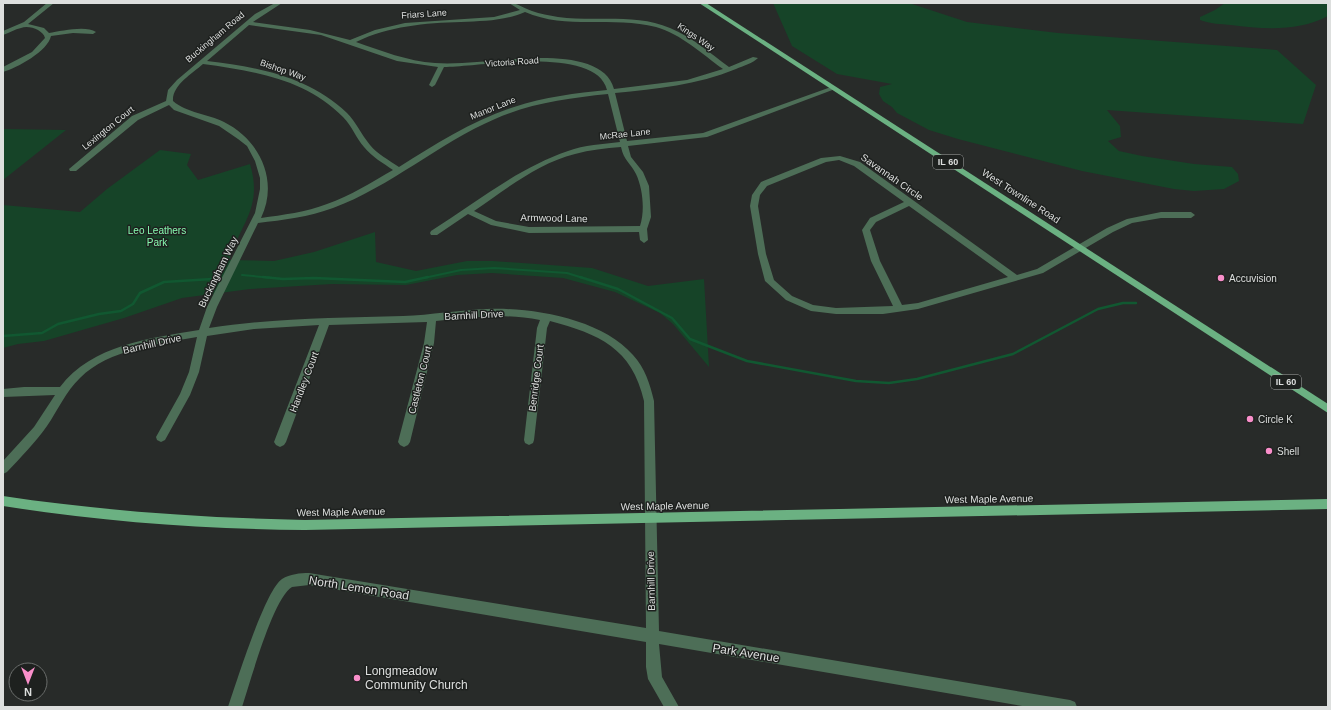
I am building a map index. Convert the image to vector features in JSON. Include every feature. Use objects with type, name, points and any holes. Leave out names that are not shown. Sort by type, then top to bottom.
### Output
[{"type":"main road","name":"West Townline Road","points":[[702,3],[1328,409]]},
{"type":"main road","name":"West Maple Avenue","points":[[3,501],[77,512],[127,517],[246,524],[305,525],[1328,504]]},
{"type":"street","points":[[3,33],[22,25],[51,3]]},
{"type":"street","name":"Buckingham Road","points":[[170,102],[169,98],[171,90],[186,76],[247,23],[266,9],[279,3]]},
{"type":"street","name":"Kings Way","points":[[512,3],[525,10],[557,18],[629,21],[658,26],[680,35],[728,69]]},
{"type":"street","name":"Friars Lane","points":[[351,42],[374,31],[396,25],[415,22],[494,19],[514,15],[525,10]]},
{"type":"street","name":"Victoria Road","points":[[247,23],[302,30],[351,42],[399,59],[442,65],[467,65],[547,59],[570,61],[586,65],[600,73],[609,84],[622,144],[627,158],[639,172],[645,186],[647,217],[643,229],[644,240]]},
{"type":"street","points":[[22,25],[41,29],[48,34],[73,31],[93,32]]},
{"type":"street","points":[[3,70],[41,48],[48,38],[48,34]]},
{"type":"street","name":"Manor Lane","points":[[255,221],[290,217],[315,211],[340,202],[464,131],[499,114],[549,99],[610,90],[679,84],[728,69],[755,58]]},
{"type":"street","name":"Bishop Way","points":[[202,62],[265,72],[296,82],[338,108],[372,150],[397,169]]},
{"type":"street","points":[[432,85],[442,65]]},
{"type":"street","name":"McRae Lane","points":[[434,233],[521,176],[549,161],[584,149],[704,135],[833,88]]},
{"type":"street","points":[[170,102],[177,108],[222,124],[242,136],[250,145],[259,161],[264,178],[263,200],[255,221]]},
{"type":"street","name":"Lexington Court","points":[[73,169],[135,118],[170,102]]},
{"type":"street","name":"Savannah Circle","points":[[1015,278],[857,164],[840,158],[824,160],[764,184],[756,194],[754,206],[762,254],[770,281],[789,298],[811,308],[836,311],[883,311],[918,306],[1040,271],[1110,230],[1130,221],[1161,215],[1191,216]]},
{"type":"street","points":[[899,309],[878,270],[870,248],[866,230],[873,220],[910,202]]},
{"type":"street","name":"Armwood Lane","points":[[468,211],[494,223],[529,230],[643,229]]},
{"type":"street","name":"Buckingham Way","points":[[161,437],[184,395],[194,372],[212,307],[255,221]]},
{"type":"street","name":"Barnhill Drive","points":[[3,469],[26,444],[43,422],[61,391],[74,376],[84,368],[113,353],[150,343],[260,325],[432,318],[486,312],[519,313],[546,317],[576,325],[612,341],[629,355],[646,380],[649,400],[652,667],[655,679],[667,702],[672,707]]},
{"type":"street","name":"Benridge Court","points":[[529,440],[542,328],[546,317]]},
{"type":"street","name":"Castleton Court","points":[[404,442],[429,342],[432,318]]},
{"type":"street","name":"Handley Court","points":[[280,442],[325,322]]},
{"type":"street","points":[[3,393],[24,391],[61,391]]},
{"type":"street","name":"North Lemon Road","points":[[236,707],[271,608],[279,590],[291,580],[309,579],[423,598]]},
{"type":"street","name":"Park Avenue","points":[[423,598],[1070,707]]},
{"type":"green space","points":[[773,3],[909,3],[967,22],[1058,33],[1277,50],[1316,85],[1303,124],[1107,110],[1120,126],[1121,137],[1108,141],[1119,151],[1194,164],[1232,167],[1238,174],[1239,181],[1224,189],[1194,191],[1174,189],[1082,171],[929,130],[897,113],[892,107],[883,101],[879,94],[880,87],[892,84],[837,74],[792,46]]},
{"type":"green space","points":[[1225,3],[1328,3],[1328,16],[1305,25],[1280,28],[1212,23],[1200,20],[1200,17],[1215,10]]},
{"type":"green space","points":[[3,129],[66,130],[3,180]]},
{"type":"green space","name":"Leo Leathers Park","points":[[160,150],[191,154],[187,165],[198,180],[250,164],[254,192],[252,204],[229,260],[274,261],[314,252],[375,232],[376,262],[416,271],[467,261],[493,261],[592,268],[648,286],[704,279],[709,367],[673,324],[660,313],[615,292],[563,278],[492,273],[457,275],[406,285],[332,284],[250,289],[182,298],[124,318],[44,341],[18,344],[3,348],[3,205],[80,212],[107,189]]},
{"type":"waterway","points":[[424,278],[461,270],[494,268],[567,273],[583,278]]},
{"type":"waterway","points":[[242,275],[273,278]]},
{"type":"waterway","points":[[263,277],[273,278]]},
{"type":"waterway","points":[[273,278],[314,278],[405,282],[428,277]]},
{"type":"waterway","points":[[580,277],[618,289],[672,318],[690,339],[747,361],[856,381],[889,383],[917,379],[1013,354],[1098,309],[1123,303],[1136,303]]},
{"type":"waterway","points":[[3,336],[42,333],[58,324],[99,314],[121,311],[133,304],[140,293],[164,282],[212,279]]},
{"type":"place","name":"Accuvision","points":[[1221,278]]},
{"type":"place","name":"Circle K","points":[[1250,419]]},
{"type":"place","name":"Shell","points":[[1269,451]]},
{"type":"place","name":"Longmeadow Community Church","points":[[357,678]]}]
